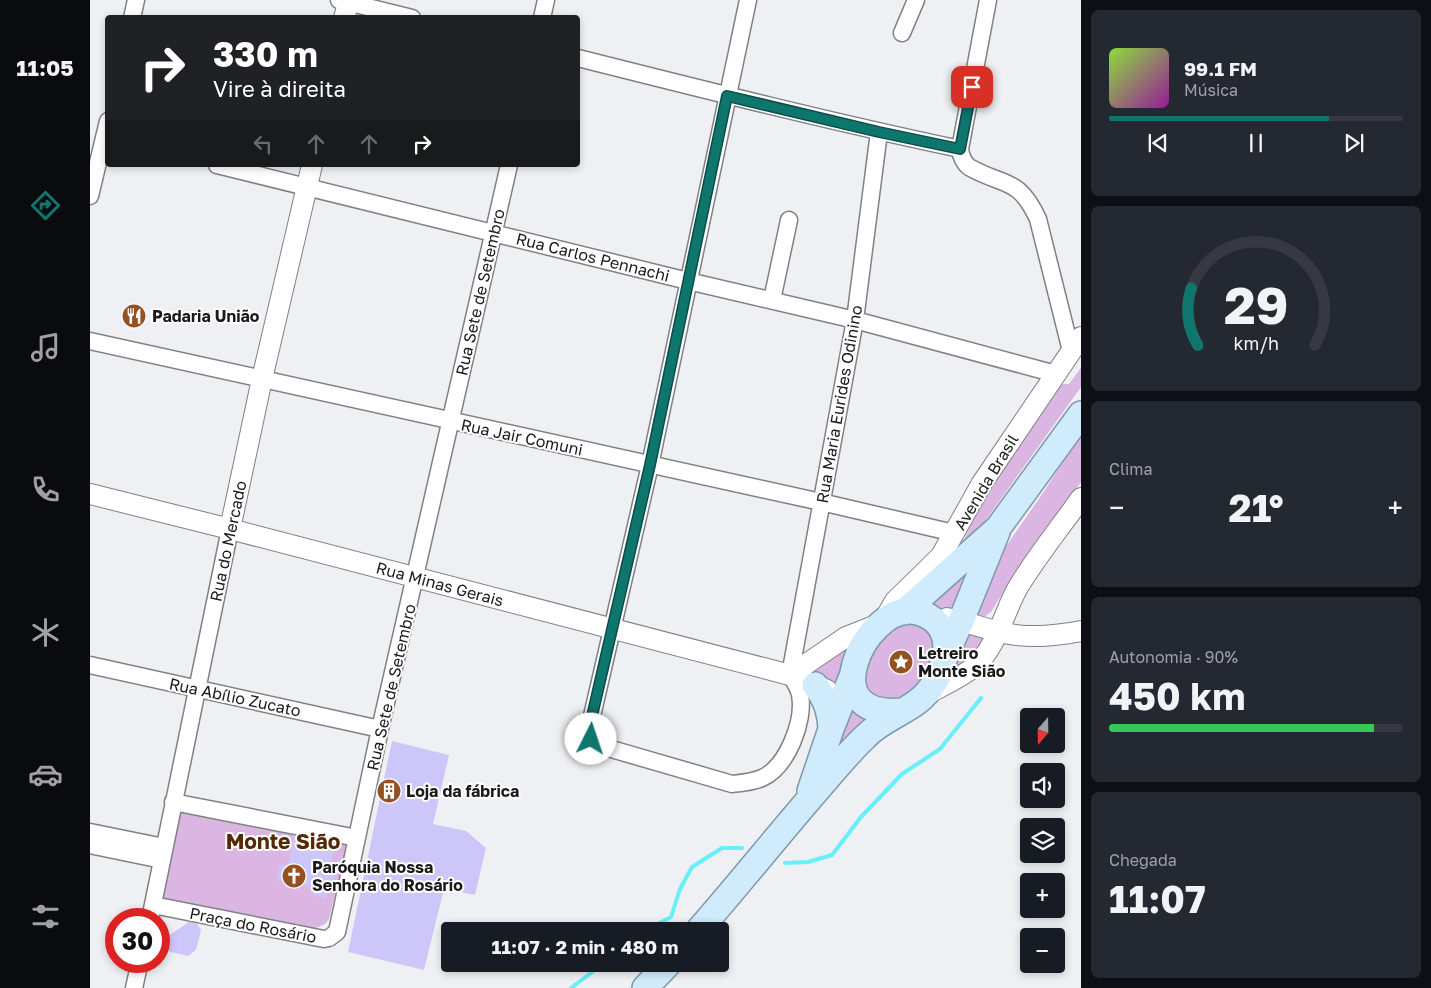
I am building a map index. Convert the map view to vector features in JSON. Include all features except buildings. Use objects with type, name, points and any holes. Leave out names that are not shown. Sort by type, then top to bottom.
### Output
[{"type":"main road","points":[[805,803],[831,729],[853,692],[859,655],[998,528],[1081,414]]},
{"type":"main road","points":[[706,922],[805,803],[866,735],[879,724],[916,703],[925,695],[938,675],[998,528]]},
{"type":"main road","points":[[899,618],[937,624],[945,636],[946,654]]},
{"type":"main road","points":[[815,685],[826,700],[830,711],[831,729]]},
{"type":"main road","points":[[853,692],[888,712],[902,711]]},
{"type":"main road","points":[[644,988],[660,972]]},
{"type":"street","points":[[133,15],[136,0]]},
{"type":"street","points":[[543,15],[546,0]]},
{"type":"street","points":[[748,0],[650,465],[589,729],[591,739],[600,746],[732,784],[746,783],[763,778],[776,768],[789,750],[798,726],[801,707],[800,693],[790,674],[846,637],[899,618],[961,621],[998,632],[1034,637],[1081,631]]},
{"type":"street","points":[[902,33],[916,0]]},
{"type":"street","points":[[988,0],[960,149],[964,163],[1012,185],[1021,191],[1031,204],[1038,219],[1076,344]]},
{"type":"street","points":[[345,5],[397,15]]},
{"type":"street","points":[[580,59],[727,96],[960,149]]},
{"type":"street","points":[[90,196],[102,132]]},
{"type":"street","name":"Rua Maria Eurides Odinino","points":[[790,674],[855,320],[879,132]]},
{"type":"street","name":"Rua Carlos Pennachi","points":[[225,167],[688,281],[855,320],[1056,374]]},
{"type":"street","name":"Rua do Mercado","points":[[152,908],[262,379],[312,167]]},
{"type":"street","name":"Rua Sete de Setembro","points":[[324,939],[334,936],[339,926],[380,729],[509,167]]},
{"type":"street","points":[[772,300],[789,220]]},
{"type":"street","name":"Rua Jair Comuni","points":[[90,341],[954,533]]},
{"type":"street","name":"Avenida Brasil","points":[[899,618],[895,601],[942,556],[982,483],[1076,344]]},
{"type":"street","name":"Rua Minas Gerais","points":[[90,494],[790,674],[815,685],[853,692]]},
{"type":"street","points":[[925,695],[974,666],[987,652],[1016,591],[1081,498]]},
{"type":"street","name":"Rua Abílio Zucato","points":[[90,665],[380,729]]},
{"type":"street","points":[[174,802],[358,838]]},
{"type":"street","points":[[90,832],[163,854]]},
{"type":"street","points":[[90,845],[163,854]]},
{"type":"street","name":"Praça do Rosário","points":[[170,915],[324,939]]},
{"type":"street","points":[[134,988],[137,973]]},
{"type":"shaded area","points":[[1081,368],[1081,387],[978,531],[945,565],[964,540],[990,484],[1060,384],[1069,384]]},
{"type":"shaded area","points":[[1081,434],[1081,482],[1012,578],[991,612],[984,617],[976,614],[995,562]]},
{"type":"shaded area","points":[[985,549],[958,612],[925,604]]},
{"type":"shaded area","points":[[915,620],[931,630],[936,659],[911,698],[887,704],[864,687],[864,664],[892,626]]},
{"type":"shaded area","points":[[967,629],[987,635],[967,662],[947,677]]},
{"type":"shaded area","points":[[861,636],[840,688],[801,673]]},
{"type":"shaded area","points":[[847,709],[874,720],[828,768]]},
{"type":"shaded area","points":[[182,807],[348,841],[329,919],[325,924],[309,931],[163,900]]},
{"type":"waterway","points":[[785,863],[808,862],[832,855],[861,817],[902,774],[940,749],[981,698]]},
{"type":"waterway","points":[[662,922],[671,917],[680,889],[692,867],[722,848],[742,848]]},
{"type":"waterway","points":[[571,988],[592,972]]},
{"type":"place","name":"Padaria União","points":[[134,316]]},
{"type":"place","name":"Letreiro Monte Sião","points":[[901,662]]},
{"type":"place","name":"Loja da fábrica","points":[[389,791]]},
{"type":"place","name":"Paróquia Nossa Senhora do Rosário","points":[[294,876]]},
{"type":"district","name":"Monte Sião","points":[[283,841]]},
{"type":"route","points":[[591,739],[589,729],[650,465],[727,96],[960,149],[972,87]]}]
